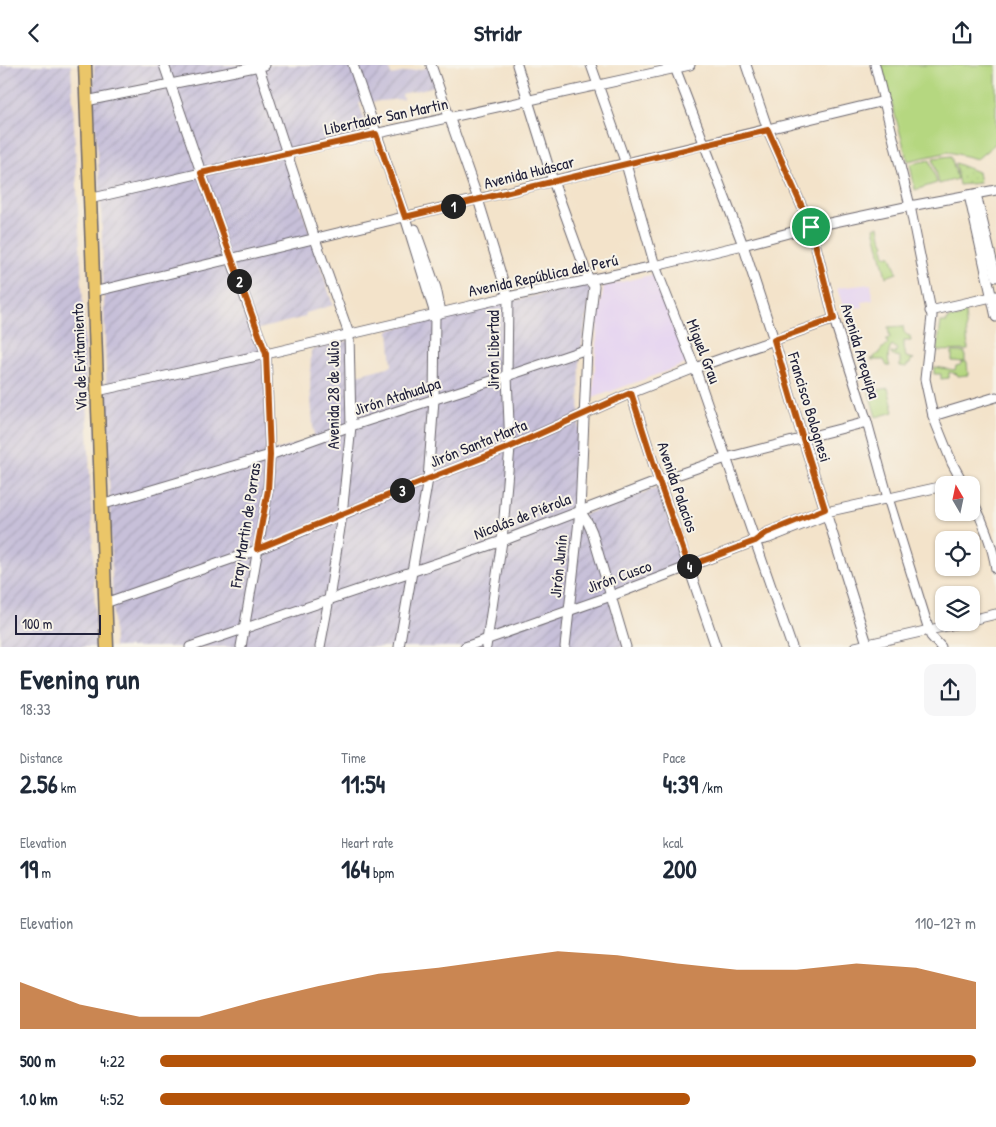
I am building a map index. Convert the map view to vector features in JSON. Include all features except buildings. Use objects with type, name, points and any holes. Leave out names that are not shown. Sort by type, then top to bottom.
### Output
[{"type":"highway","name":"Vía de Evitamiento","points":[[85,65],[107,647]]},
{"type":"street","name":"Fray Martin de Porras","points":[[164,65],[266,354],[270,455],[268,490],[241,647]]},
{"type":"street","points":[[86,101],[260,65]]},
{"type":"street","name":"Avenida 28 de Julio","points":[[260,65],[315,239],[349,334],[351,426],[342,515],[320,647]]},
{"type":"street","points":[[353,65],[438,313]]},
{"type":"street","name":"Jirón Libertad","points":[[431,65],[478,199],[508,297],[507,376],[510,447],[502,541],[487,643]]},
{"type":"street","name":"Jirón Junín","points":[[517,65],[553,181],[594,287],[587,349],[580,511],[565,647]]},
{"type":"street","name":"Miguel Grau","points":[[591,65],[626,164],[655,266],[696,368],[792,647]]},
{"type":"street","name":"Libertador San Martin","points":[[89,199],[287,153],[690,65]]},
{"type":"street","name":"Avenida Arequipa","points":[[746,65],[768,130],[811,227],[834,319],[867,422],[888,498],[931,636],[941,647]]},
{"type":"street","points":[[876,65],[910,206],[932,317],[925,379],[933,416],[959,476]]},
{"type":"street","name":"Francisco Bolognesi","points":[[675,67],[743,245],[868,645]]},
{"type":"street","name":"Avenida Huáscar","points":[[93,292],[884,101]]},
{"type":"street","name":"Avenida República del Perú","points":[[97,391],[266,354],[508,297],[655,266],[811,227],[910,206],[996,191]]},
{"type":"street","points":[[972,195],[996,277]]},
{"type":"street","points":[[972,195],[994,297],[996,317]]},
{"type":"street","points":[[399,647],[428,479],[438,313],[436,289],[415,229]]},
{"type":"street","points":[[930,311],[994,297]]},
{"type":"street","name":"Jirón Santa Marta","points":[[105,603],[257,549],[510,447],[631,393],[834,319]]},
{"type":"street","name":"Jirón Atahualpa","points":[[101,505],[270,455],[351,426],[587,349]]},
{"type":"street","name":"Avenida Palacios","points":[[631,393],[716,647]]},
{"type":"street","points":[[933,416],[996,397]]},
{"type":"street","name":"Nicolás de Piérola","points":[[190,647],[502,541],[659,481],[726,458],[867,422]]},
{"type":"street","name":"Jirón Cusco","points":[[465,647],[487,643],[569,610],[755,541],[766,533],[826,512],[935,487]]},
{"type":"street","points":[[580,511],[590,528],[626,647]]},
{"type":"street","points":[[980,514],[996,564]]},
{"type":"street","points":[[980,618],[996,614]]},
{"type":"street","points":[[855,647],[935,629]]},
{"type":"shaded area","points":[[0,65],[71,65],[82,284],[96,647],[0,647]]},
{"type":"shaded area","points":[[94,65],[388,65],[391,75],[430,67],[436,86],[402,94],[403,99],[359,103],[369,133],[284,153],[333,305],[306,313],[305,317],[259,329],[271,452],[314,438],[310,386],[311,350],[351,340],[353,376],[392,366],[389,330],[585,284],[591,289],[580,356],[579,426],[574,518],[657,488],[685,566],[610,599],[624,647],[114,647],[101,203],[94,107]]},
{"type":"shaded area","points":[[655,274],[688,363],[593,398],[598,318],[604,286]]},
{"type":"shaded area","points":[[871,284],[873,300],[862,302],[863,307],[844,309],[837,288]]},
{"type":"green space","points":[[881,65],[996,65],[996,143],[977,159],[949,152],[908,161]]},
{"type":"green space","points":[[951,156],[957,179],[939,184],[933,158]]},
{"type":"green space","points":[[930,160],[937,183],[915,190],[910,164]]},
{"type":"green space","points":[[955,163],[978,172],[980,183],[959,185]]},
{"type":"green space","points":[[879,226],[885,245],[883,247],[885,256],[891,256],[897,273],[886,277],[874,228]]},
{"type":"green space","points":[[960,312],[965,312],[968,350],[937,351],[941,322],[947,322],[948,318],[960,317]]},
{"type":"green space","points":[[903,326],[904,332],[910,336],[911,341],[904,341],[906,357],[914,359],[911,360],[910,364],[906,367],[900,366],[900,357],[891,353],[895,353],[897,349],[892,345],[888,355],[890,366],[887,366],[884,360],[872,360],[875,358],[874,356],[880,353],[881,349],[888,345],[886,339],[890,338],[888,327]]},
{"type":"green space","points":[[952,352],[965,352],[968,375],[958,376],[949,372],[949,378],[941,379],[941,374],[934,374],[934,367],[955,370],[956,366],[964,362],[952,361]]},
{"type":"green space","points":[[888,388],[894,412],[876,417],[869,392]]},
{"type":"route","points":[[768,130],[811,227],[834,319],[774,340],[825,509],[766,533],[755,541],[689,566],[631,393],[510,447],[257,549],[268,490],[270,455],[266,354],[201,173],[376,134],[405,217],[768,130]]}]
